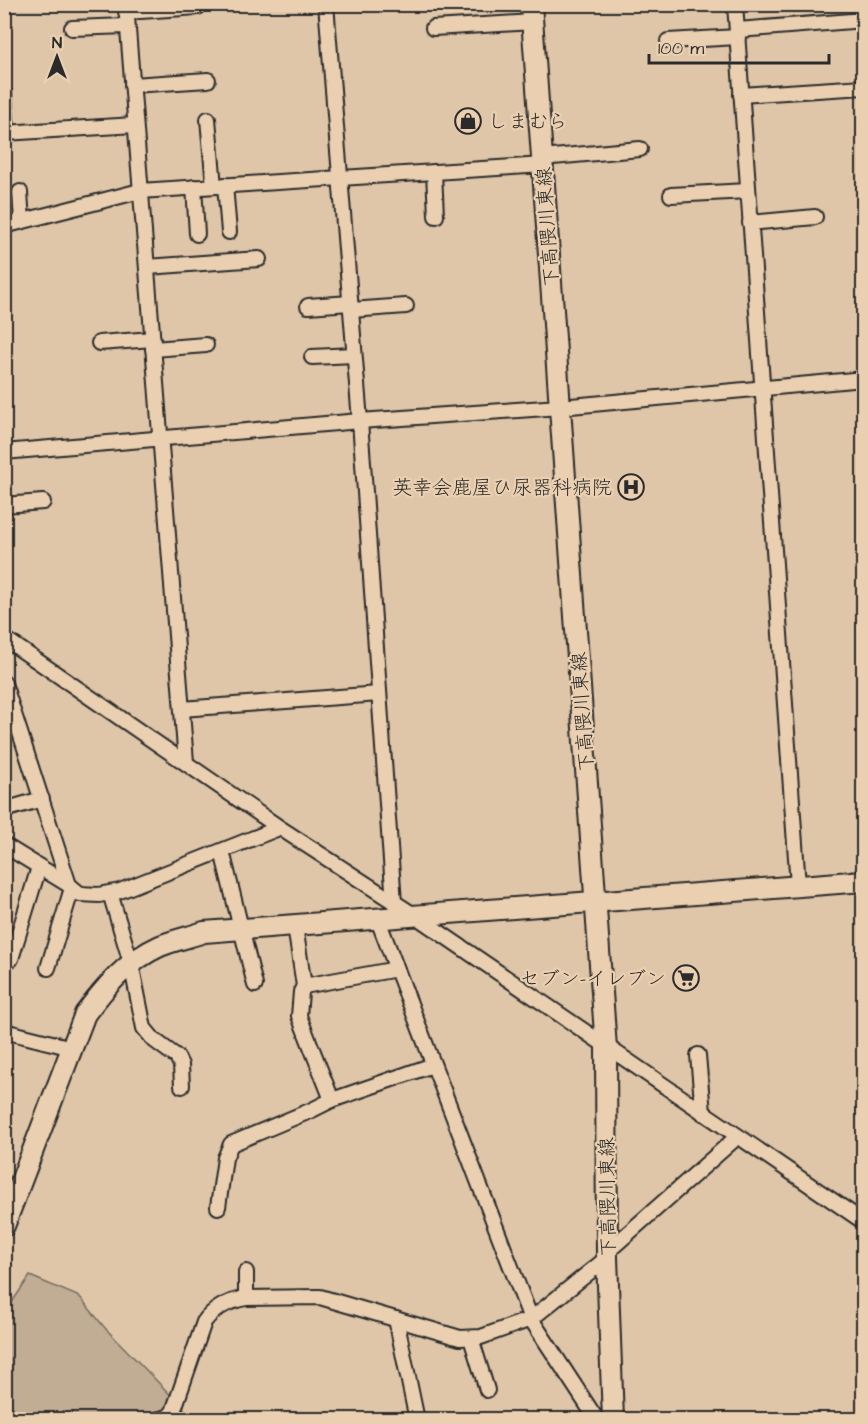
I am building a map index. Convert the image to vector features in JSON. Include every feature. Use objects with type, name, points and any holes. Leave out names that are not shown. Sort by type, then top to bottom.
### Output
[{"type":"main road","name":"下高隈川東線","points":[[532,13],[606,1048],[607,1255],[613,1419]]},
{"type":"main road","points":[[4,1226],[85,1014],[108,983],[131,963],[160,946],[204,932],[864,881]]},
{"type":"street","points":[[326,4],[360,421],[394,903]]},
{"type":"street","points":[[735,4],[798,886]]},
{"type":"street","points":[[72,28],[126,14],[198,7]]},
{"type":"street","points":[[433,28],[532,13]]},
{"type":"street","points":[[126,14],[186,762]]},
{"type":"street","points":[[668,41],[864,20]]},
{"type":"street","points":[[132,85],[208,80]]},
{"type":"street","points":[[741,95],[864,87]]},
{"type":"street","points":[[4,93],[6,132],[135,125]]},
{"type":"street","points":[[208,119],[229,232]]},
{"type":"street","points":[[4,225],[140,191],[434,172],[543,162],[640,149]]},
{"type":"street","points":[[434,172],[436,216]]},
{"type":"street","points":[[194,188],[197,234]]},
{"type":"street","points":[[671,195],[748,191]]},
{"type":"street","points":[[20,192],[22,221]]},
{"type":"street","points":[[750,223],[815,217]]},
{"type":"street","points":[[147,267],[259,258]]},
{"type":"street","points":[[308,306],[406,306]]},
{"type":"street","points":[[99,343],[206,345]]},
{"type":"street","points":[[312,357],[354,355]]},
{"type":"street","points":[[4,452],[360,421],[560,407],[864,379]]},
{"type":"street","points":[[4,506],[44,502]]},
{"type":"street","points":[[4,638],[279,828],[417,917],[864,1222]]},
{"type":"street","points":[[4,683],[71,887],[48,968]]},
{"type":"street","points":[[182,709],[379,694]]},
{"type":"street","points":[[4,810],[42,800]]},
{"type":"street","points":[[4,845],[80,894],[99,895],[120,891],[279,828]]},
{"type":"street","points":[[222,851],[255,985]]},
{"type":"street","points":[[11,959],[39,867]]},
{"type":"street","points":[[110,893],[131,963],[144,1028],[154,1040],[177,1057],[181,1065],[182,1086]]},
{"type":"street","points":[[378,920],[531,1319],[597,1419]]},
{"type":"street","points":[[295,926],[304,986],[300,992],[300,1016],[332,1100]]},
{"type":"street","points":[[304,986],[397,969]]},
{"type":"street","points":[[4,1031],[72,1048]]},
{"type":"street","points":[[698,1055],[703,1113]]},
{"type":"street","points":[[218,1207],[225,1158],[231,1144],[332,1100],[433,1065]]},
{"type":"street","points":[[156,1419],[168,1417],[173,1412],[204,1322],[212,1312],[235,1300],[320,1297],[460,1338],[471,1338],[531,1319],[607,1255],[737,1137]]},
{"type":"street","points":[[246,1272],[246,1298]]},
{"type":"street","points":[[396,1319],[417,1419]]},
{"type":"street","points":[[471,1338],[487,1390]]},
{"type":"shaded area","points":[[30,1276],[80,1297],[105,1328],[194,1419],[5,1420],[5,1312]]},
{"type":"place","name":"しまむら","points":[[468,121]]},
{"type":"place","name":"英幸会鹿屋ひ尿器科病院","points":[[631,487]]},
{"type":"place","name":"セブン-イレブン","points":[[686,978]]}]
